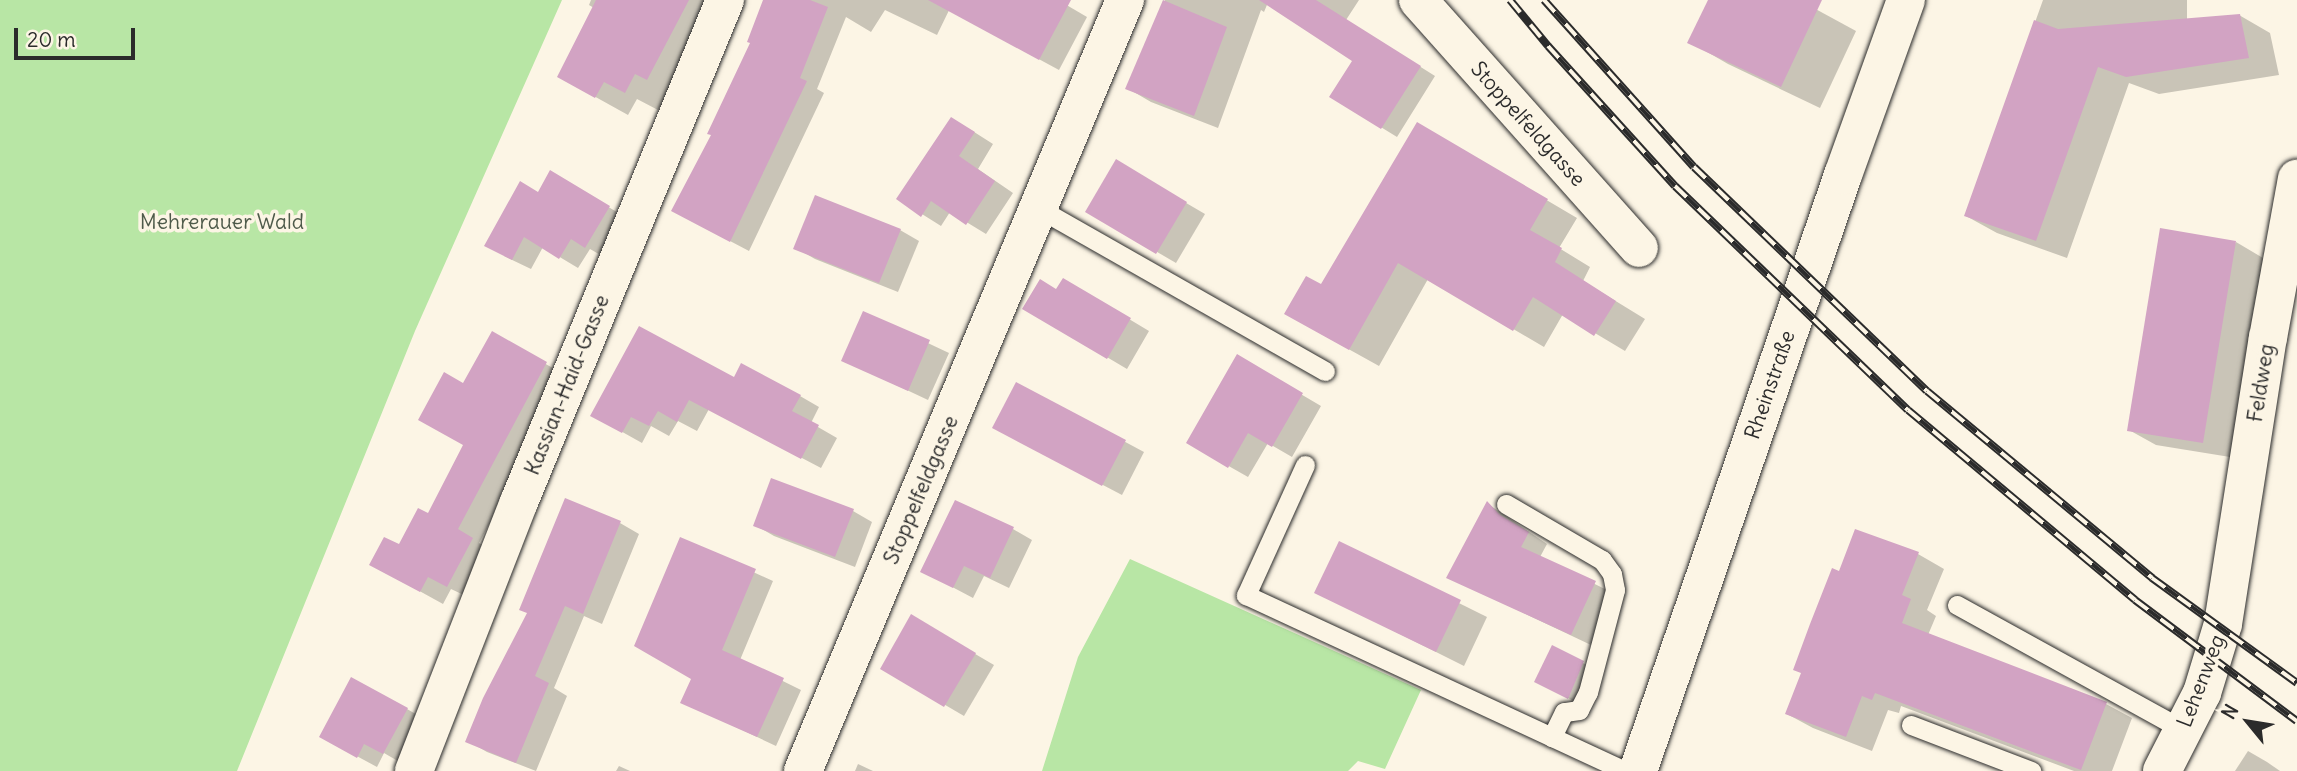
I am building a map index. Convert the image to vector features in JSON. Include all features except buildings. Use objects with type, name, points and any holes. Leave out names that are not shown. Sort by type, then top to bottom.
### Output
[{"type":"street","name":"Kassian-Haid-Gasse","points":[[414,771],[519,502],[725,0]]},
{"type":"street","name":"Stoppelfeldgasse","points":[[803,771],[1125,0]]},
{"type":"street","name":"Stoppelfeldgasse","points":[[1418,0],[1639,248]]},
{"type":"street","name":"Rheinstraße","points":[[1638,771],[1838,187],[1906,0]]},
{"type":"street","name":"Feldweg","points":[[2230,588],[2268,338],[2297,179]]},
{"type":"street","name":"Lehenweg","points":[[2162,771],[2210,669],[2230,588]]},
{"type":"lane","points":[[1038,208],[1325,371]]},
{"type":"lane","points":[[1305,465],[1246,595],[1625,771]]},
{"type":"lane","points":[[1506,504],[1602,560],[1612,574],[1615,590],[1588,692],[1579,710],[1564,712],[1552,737]]},
{"type":"lane","points":[[1957,605],[2183,730]]},
{"type":"lane","points":[[1911,725],[2031,771]]},
{"type":"green space","name":"Mehrerauer Wald","points":[[0,0],[562,0],[415,331],[237,771],[0,771]]},
{"type":"green space","points":[[1130,559],[1421,690],[1385,769],[1358,761],[1348,771],[1042,771],[1078,657]]},
{"type":"railway","points":[[1510,0],[1675,186],[1908,410],[2135,600],[2297,721]]},
{"type":"railway","points":[[1544,0],[1694,167],[1927,391],[2152,578],[2297,683]]}]
